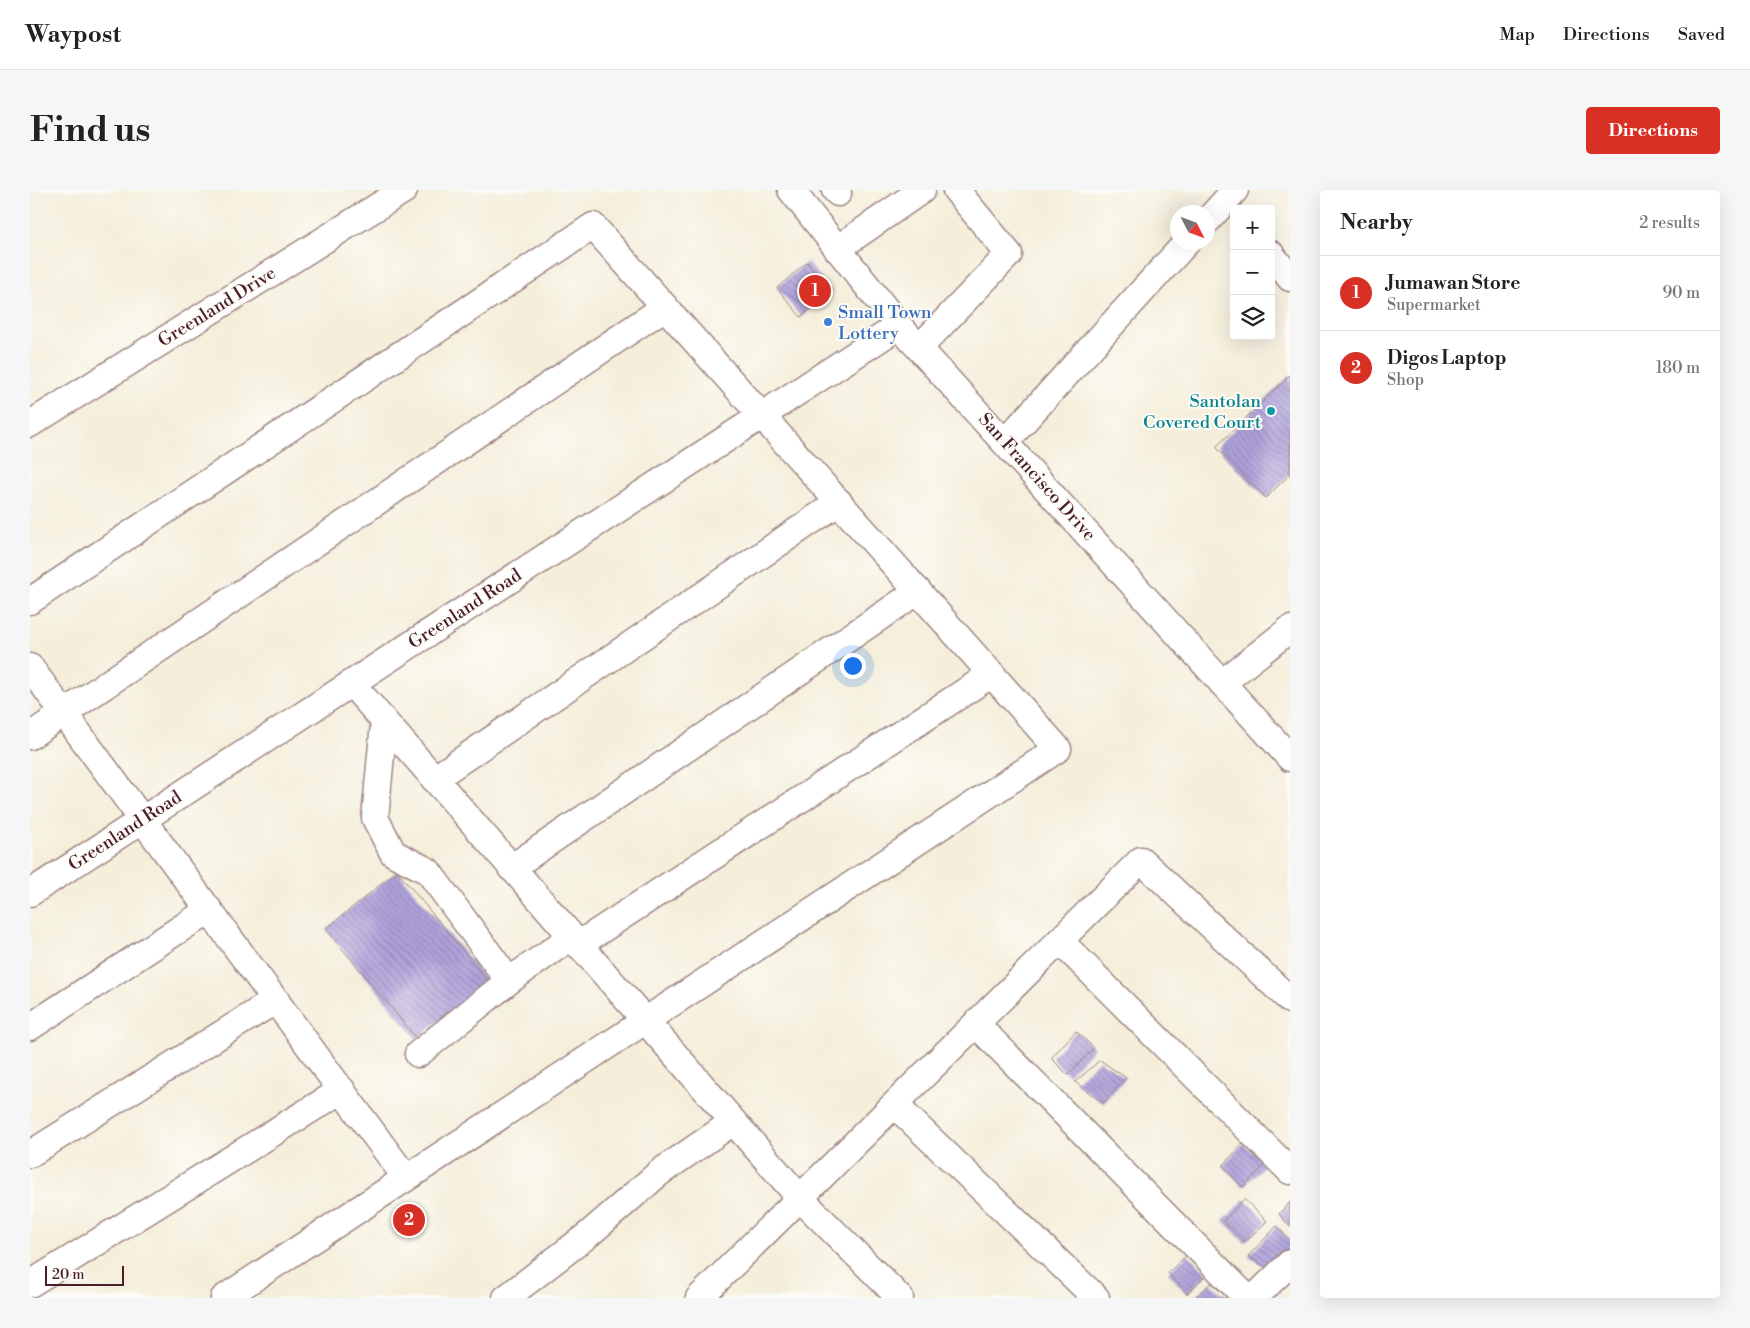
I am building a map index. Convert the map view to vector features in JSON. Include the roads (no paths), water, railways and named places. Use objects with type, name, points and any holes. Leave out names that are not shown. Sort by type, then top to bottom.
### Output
[{"type":"street","name":"Greenland Drive","points":[[30,424],[404,190]]},
{"type":"street","name":"San Francisco Drive","points":[[791,190],[899,326],[1290,758]]},
{"type":"street","points":[[837,249],[922,190]]},
{"type":"street","points":[[919,348],[1009,254],[956,190]]},
{"type":"street","points":[[1215,213],[1230,197]]},
{"type":"street","points":[[30,601],[593,226],[1058,749],[224,1298]]},
{"type":"street","points":[[1004,442],[1180,250]]},
{"type":"street","points":[[1275,259],[1290,278]]},
{"type":"street","points":[[30,736],[665,307]]},
{"type":"street","name":"Greenland Road","points":[[30,892],[899,326]]},
{"type":"street","points":[[434,779],[839,502]]},
{"type":"street","points":[[511,868],[918,591]]},
{"type":"street","points":[[1222,683],[1290,629]]},
{"type":"street","points":[[30,667],[406,1178]]},
{"type":"street","points":[[418,1054],[509,981],[575,941],[992,674]]},
{"type":"street","points":[[351,683],[800,1198],[900,1298]]},
{"type":"street","points":[[384,723],[374,818],[393,853],[428,871],[509,981]]},
{"type":"street","points":[[699,1298],[1141,860],[1290,1000]]},
{"type":"street","points":[[30,1027],[209,910]]},
{"type":"street","points":[[1060,941],[1290,1171]]},
{"type":"street","points":[[30,1154],[276,1000]]},
{"type":"street","points":[[976,1024],[1247,1298]]},
{"type":"street","points":[[30,1284],[342,1090]]},
{"type":"street","points":[[895,1105],[1096,1298]]},
{"type":"street","points":[[506,1298],[589,1234],[659,1173],[733,1122]]},
{"type":"street","points":[[1254,1298],[1290,1263]]},
{"type":"place","name":"Jumawan Store","points":[[815,291]]},
{"type":"place","name":"Small Town Lottery","points":[[828,322]]},
{"type":"place","name":"Santolan Covered Court","points":[[1271,411]]},
{"type":"place","name":"Digos Laptop","points":[[409,1220]]}]
